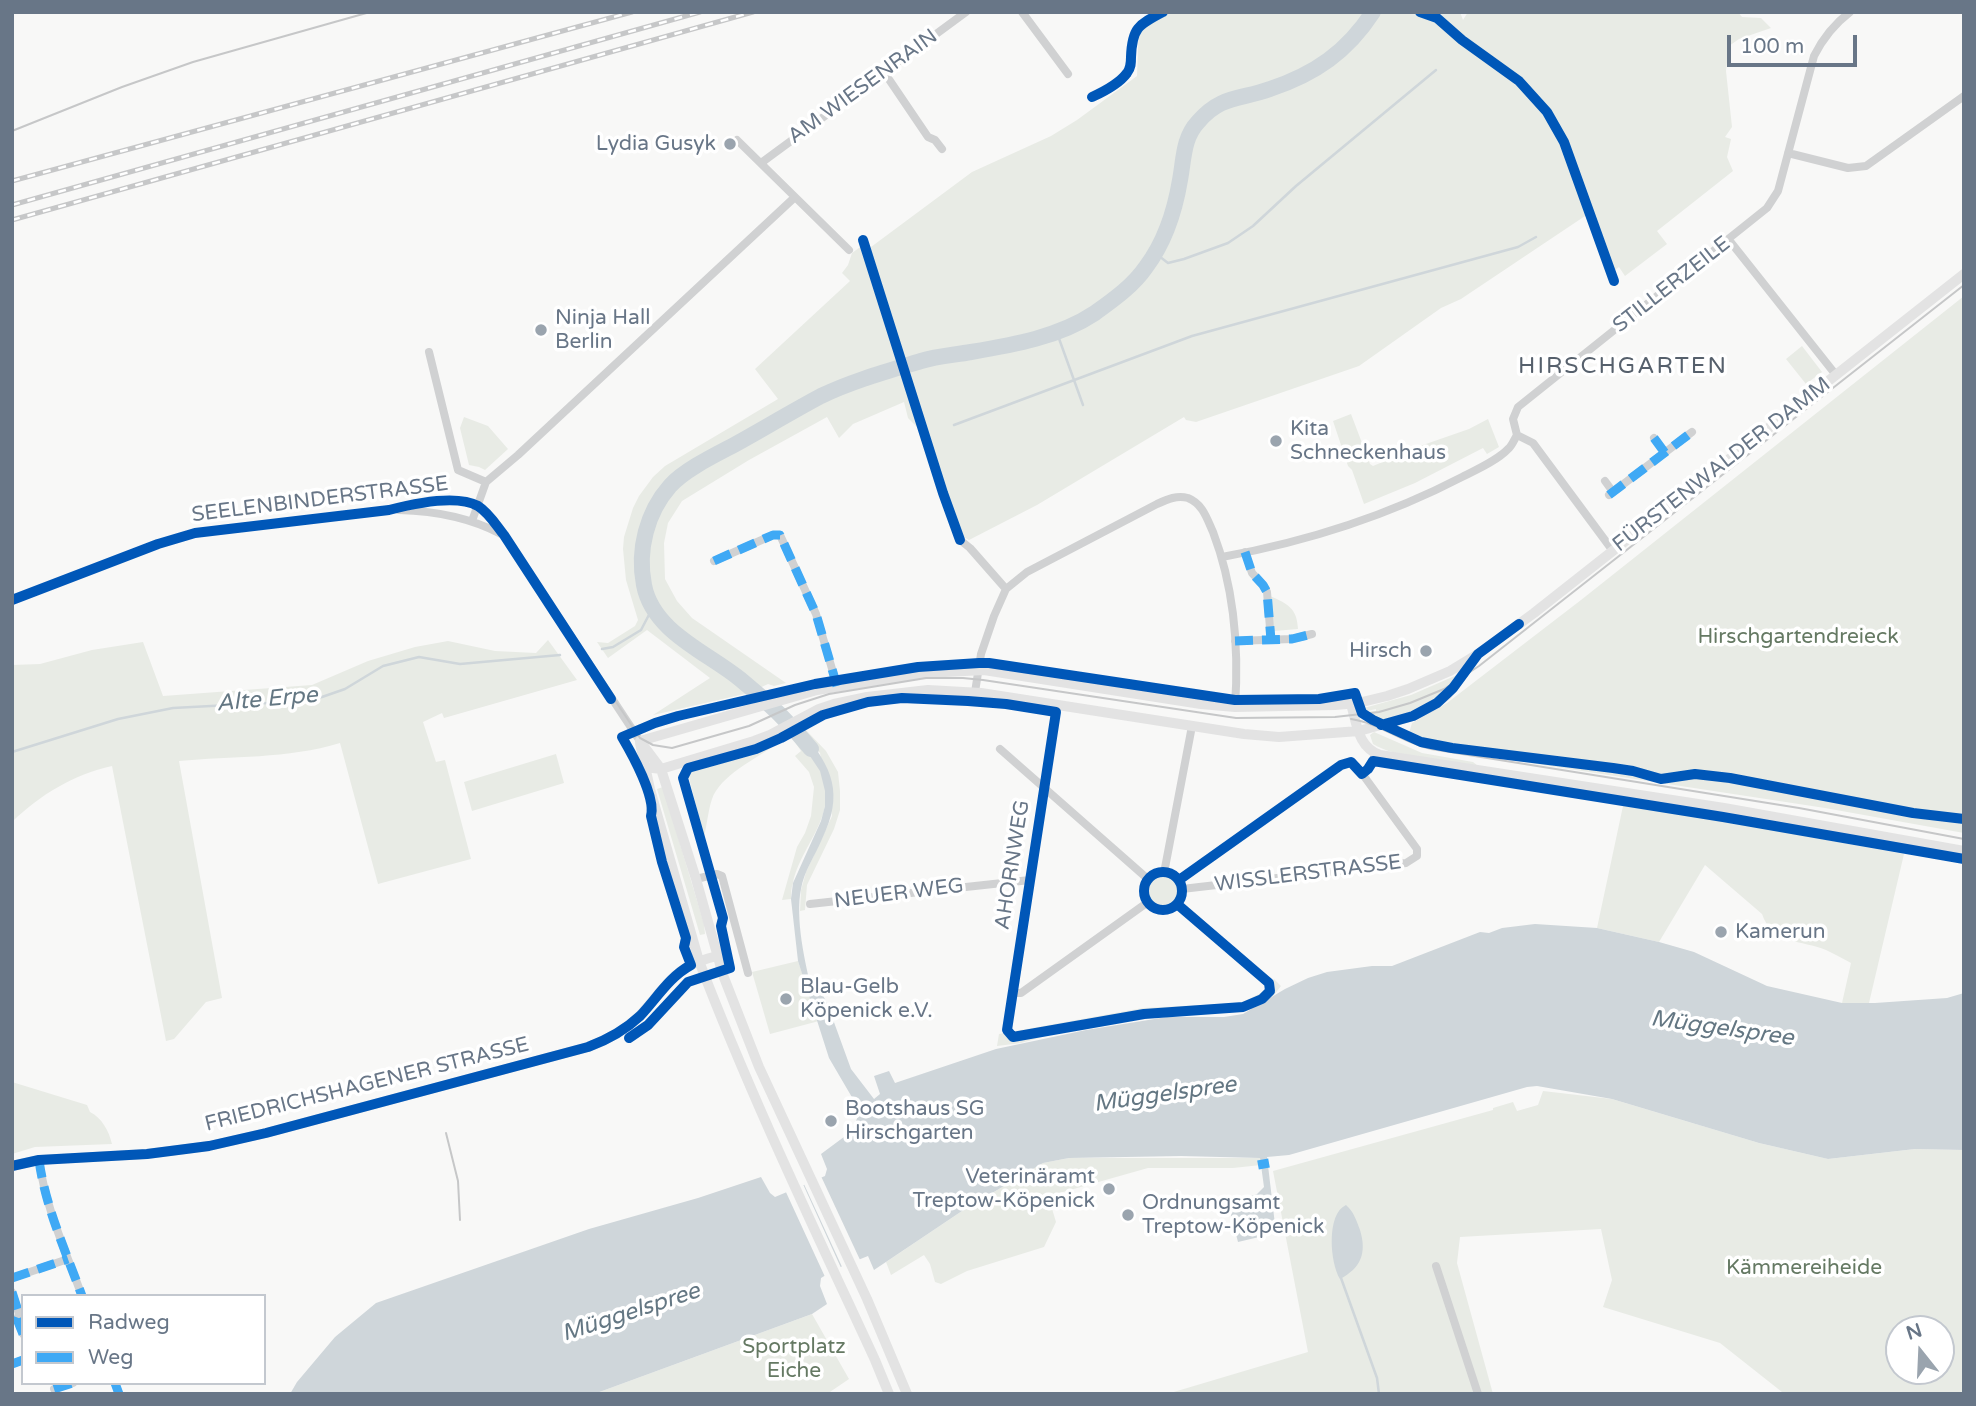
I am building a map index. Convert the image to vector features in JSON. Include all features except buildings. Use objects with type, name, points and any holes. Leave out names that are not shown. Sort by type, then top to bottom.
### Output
[{"type":"main road","name":"FÜRSTENWALDER DAMM","points":[[640,741],[837,686],[926,673],[978,670],[1235,707],[1351,704],[1408,689],[1450,671],[1534,614],[1964,274]]},
{"type":"main road","name":"FÜRSTENWALDER DAMM","points":[[645,767],[662,769],[754,741],[819,709],[867,697],[928,690],[975,692],[1244,734],[1279,737],[1359,731],[1413,716],[1437,703],[1453,688],[1478,654]]},
{"type":"main road","points":[[1351,704],[1364,746],[1375,754],[1724,808],[1964,851]]},
{"type":"main road","points":[[640,741],[699,961],[746,1080],[889,1394]]},
{"type":"main road","points":[[640,741],[662,769],[728,991],[759,1067],[867,1299],[907,1394]]},
{"type":"main road","name":"FRIEDRICHSHAGENER STRASSE","points":[[12,1166],[39,1160],[147,1154],[209,1146],[588,1047],[614,1036],[630,1024],[681,971],[699,961],[717,956]]},
{"type":"street","name":"AM WIESENRAIN","points":[[761,163],[966,12]]},
{"type":"street","points":[[1022,12],[1068,74]]},
{"type":"street","name":"STILLERZEILE","points":[[1517,435],[1513,419],[1518,407],[1766,210],[1777,195],[1814,56],[1836,22],[1850,12]]},
{"type":"street","points":[[884,72],[928,137],[935,140],[942,149]]},
{"type":"street","points":[[1788,153],[1848,168],[1866,166],[1964,96]]},
{"type":"street","points":[[737,140],[849,250]]},
{"type":"street","points":[[472,521],[486,482],[795,197]]},
{"type":"street","points":[[1729,240],[1836,375]]},
{"type":"street","points":[[429,352],[458,470],[486,482]]},
{"type":"street","points":[[1605,481],[1611,493],[1692,432]]},
{"type":"street","points":[[1222,557],[1282,545],[1343,526],[1425,495],[1508,449],[1517,435],[1533,443],[1613,551]]},
{"type":"street","points":[[1654,438],[1665,453]]},
{"type":"street","points":[[975,692],[979,658],[1006,589],[1027,572],[1157,504],[1176,497],[1187,498],[1202,508],[1222,557],[1235,641],[1235,707]]},
{"type":"street","name":"SEELENBINDERSTRASSE","points":[[12,600],[158,544],[195,533],[448,501],[477,506],[504,535]]},
{"type":"street","name":"SEELENBINDERSTRASSE","points":[[389,510],[425,511],[472,521],[504,535]]},
{"type":"street","points":[[714,561],[773,534],[780,535],[816,614],[837,686]]},
{"type":"street","points":[[504,535],[640,741]]},
{"type":"street","points":[[960,540],[1006,589]]},
{"type":"street","points":[[1245,552],[1252,573],[1267,592],[1271,640]]},
{"type":"street","points":[[1235,641],[1293,639],[1312,634]]},
{"type":"street","name":"AHORNWEG","points":[[1007,1030],[1057,705]]},
{"type":"street","points":[[1164,873],[1192,726]]},
{"type":"street","points":[[1000,749],[1149,880]]},
{"type":"street","points":[[1362,774],[1371,766],[1375,754]]},
{"type":"street","name":"WISSLERSTRASSE","points":[[1347,763],[1354,764],[1417,849],[1417,856],[1406,863],[1180,885],[1347,763]]},
{"type":"street","points":[[1164,873],[1172,875],[1180,885],[1182,895],[1177,904],[1168,910],[1152,906],[1144,893],[1149,880],[1156,874],[1164,873]]},
{"type":"street","points":[[696,879],[717,874],[722,876],[748,973]]},
{"type":"street","name":"NEUER WEG","points":[[810,904],[1030,880]]},
{"type":"street","points":[[1013,993],[1021,993],[1148,902]]},
{"type":"street","points":[[1177,904],[1269,983]]},
{"type":"street","points":[[39,1160],[43,1183],[81,1294]]},
{"type":"street","points":[[12,1278],[68,1259]]},
{"type":"street","points":[[1436,1266],[1478,1394]]},
{"type":"street","points":[[12,1293],[19,1314],[17,1326]]},
{"type":"green space","points":[[1159,12],[1460,12],[1463,20],[1468,12],[1738,12],[1742,17],[1761,18],[1771,28],[1739,39],[1729,46],[1726,71],[1732,127],[1725,137],[1731,139],[1727,157],[1733,171],[1657,231],[1667,244],[1625,276],[1619,267],[1612,272],[1591,214],[1588,214],[1461,299],[1441,308],[1359,366],[1196,422],[1184,417],[1037,505],[969,540],[962,536],[952,506],[943,508],[920,430],[908,418],[904,402],[853,424],[839,438],[827,417],[682,501],[668,523],[664,543],[665,579],[677,601],[692,618],[786,683],[774,686],[768,684],[749,693],[653,715],[710,678],[647,630],[608,658],[597,642],[608,643],[635,626],[638,620],[626,580],[623,549],[624,537],[639,496],[665,466],[778,399],[755,369],[850,281],[842,273],[852,253],[863,245],[868,256],[871,247],[972,172],[1051,136],[1137,76],[1139,21]]},
{"type":"green space","name":"Hirschgartendreieck","points":[[1964,296],[1964,833],[1825,808],[1471,754],[1470,746],[1422,740],[1409,733],[1412,723],[1447,703],[1581,600]]},
{"type":"green space","points":[[1802,346],[1822,372],[1806,384],[1786,359]]},
{"type":"green space","points":[[1351,414],[1373,466],[1488,419],[1499,447],[1487,454],[1483,448],[1415,483],[1364,504],[1333,421]]},
{"type":"green space","points":[[464,417],[488,426],[508,449],[485,470],[469,465],[460,428]]},
{"type":"green space","points":[[1270,596],[1293,611],[1298,629],[1274,631]]},
{"type":"green space","points":[[548,640],[577,680],[444,718],[442,713],[423,722],[436,762],[445,760],[471,859],[378,884],[340,743],[300,752],[179,761],[222,998],[206,1002],[174,1039],[166,1041],[112,766],[58,787],[12,822],[12,665],[40,664],[92,650],[143,642],[163,696],[312,685],[368,661],[415,647],[448,641],[495,651],[536,653]]},
{"type":"green space","points":[[1457,675],[1442,697],[1426,707],[1382,722],[1373,719],[1369,712],[1376,709],[1363,712],[1364,708],[1411,695]]},
{"type":"green space","points":[[805,729],[826,751],[838,772],[840,810],[834,829],[807,885],[805,910],[800,911],[801,890],[806,872],[832,816],[820,753],[802,731]]},
{"type":"green space","points":[[1374,732],[1422,753],[1473,762],[1478,766],[1395,753],[1373,744],[1370,735]]},
{"type":"green space","points":[[796,735],[821,771],[826,787],[826,802],[817,829],[797,869],[791,899],[782,900],[797,847],[811,816],[814,787],[809,772],[795,756],[801,751],[792,738]]},
{"type":"green space","points":[[774,746],[722,783],[712,799],[704,837],[689,778],[691,772]]},
{"type":"green space","points":[[556,754],[564,783],[472,811],[464,782]]},
{"type":"green space","points":[[663,787],[705,934],[700,935],[657,789]]},
{"type":"green space","points":[[1623,806],[1706,818],[1904,854],[1869,1003],[1842,1003],[1851,963],[1826,950],[1780,936],[1767,924],[1762,914],[1705,865],[1659,942],[1597,928]]},
{"type":"green space","points":[[1163,876],[1169,877],[1177,885],[1177,897],[1169,905],[1163,906],[1157,905],[1149,897],[1148,891],[1149,885],[1157,877]]},
{"type":"green space","name":"Blau-Gelb Köpenick e.V.","points":[[798,961],[819,1021],[770,1034],[752,972]]},
{"type":"green space","points":[[1274,979],[1281,986],[1274,995],[1253,1009],[1147,1016],[1071,1029],[1021,1043],[997,1046],[999,1034],[1143,1008],[1241,1003],[1263,992]]},
{"type":"green space","points":[[12,1082],[87,1105],[90,1112],[104,1125],[112,1144],[35,1147],[12,1154]]},
{"type":"green space","name":"Kämmereiheide","points":[[1543,1091],[1612,1099],[1759,1143],[1828,1159],[1915,1149],[1964,1150],[1964,1394],[1782,1394],[1720,1343],[1603,1307],[1612,1280],[1601,1229],[1460,1237],[1457,1263],[1493,1394],[1167,1394],[1308,1352],[1273,1171],[1493,1110],[1513,1102],[1517,1111],[1538,1105]]},
{"type":"green space","points":[[1069,1158],[1260,1158],[1261,1165],[1233,1168],[1148,1168],[1056,1194],[1050,1202],[1056,1222],[1044,1247],[967,1271],[941,1284],[935,1282],[930,1264],[924,1255],[891,1275],[886,1262],[965,1209],[1043,1163]]},
{"type":"green space","name":"Sportplatz Eiche","points":[[812,1314],[849,1379],[827,1394],[594,1394]]},
{"type":"water","name":"Müggelspree","points":[[802,731],[828,770],[834,795],[829,823],[802,882],[799,913],[804,954],[812,991],[820,990],[851,1069],[874,1099],[880,1094],[874,1076],[889,1071],[895,1083],[996,1049],[1086,1030],[1167,1017],[1224,1017],[1243,1014],[1285,989],[1327,972],[1392,966],[1480,932],[1489,933],[1502,928],[1535,924],[1597,928],[1659,942],[1694,952],[1767,986],[1842,1003],[1947,998],[1964,993],[1964,1150],[1915,1149],[1828,1159],[1759,1143],[1612,1099],[1537,1086],[1527,1087],[1289,1155],[1267,1157],[1276,1233],[1238,1242],[1228,1204],[1257,1194],[1264,1187],[1260,1158],[1069,1158],[1043,1163],[965,1209],[874,1270],[868,1256],[838,1268],[823,1268],[826,1275],[821,1278],[820,1286],[827,1304],[812,1314],[594,1394],[290,1394],[335,1337],[376,1303],[589,1229],[761,1177],[775,1197],[825,1176],[827,1169],[821,1154],[852,1131],[860,1111],[829,1058],[798,961],[791,899],[793,883],[825,806],[825,791],[820,771],[796,735]]},
{"type":"water","points":[[1346,1205],[1353,1213],[1363,1246],[1357,1265],[1340,1279],[1334,1262],[1332,1239],[1335,1218]]},
{"type":"pier","points":[[820,1174],[861,1262],[843,1269],[803,1182]]},
{"type":"pier","points":[[802,1182],[842,1270],[834,1267],[827,1270],[829,1275],[826,1279],[785,1190]]},
{"type":"waterway","points":[[811,749],[750,687],[683,640],[658,616],[649,601],[642,572],[643,545],[650,520],[662,496],[676,480],[691,469],[833,391],[927,359],[1035,339],[1066,328],[1095,313],[1135,280],[1158,248],[1175,203],[1189,135],[1206,113],[1223,103],[1286,83],[1316,69],[1341,50],[1373,12]]},
{"type":"waterway","points":[[1155,253],[1168,263],[1228,243],[1253,226],[1296,186],[1436,70]]},
{"type":"waterway","points":[[954,425],[1192,336],[1518,247],[1536,237]]},
{"type":"waterway","points":[[1057,333],[1083,405]]},
{"type":"waterway","name":"Alte Erpe","points":[[602,649],[613,647],[641,630],[652,609]]},
{"type":"waterway","name":"Alte Erpe","points":[[12,752],[118,719],[173,708],[287,702],[322,697],[345,689],[383,666],[419,657],[460,664],[560,655]]},
{"type":"waterway","points":[[1341,1278],[1377,1378],[1379,1394]]},
{"type":"tram line","points":[[12,131],[193,62],[370,12]]},
{"type":"tram line","points":[[12,598],[193,532],[416,506],[456,504],[476,509],[506,536],[640,738],[653,745],[672,748],[749,726],[795,705],[829,694],[926,678],[983,680],[1236,718],[1335,717],[1379,712],[1444,689],[1479,666],[1964,285]]},
{"type":"tram line","points":[[1351,719],[1431,749],[1799,808],[1964,839]]},
{"type":"tram line","points":[[446,1133],[458,1181],[460,1220]]},
{"type":"railway","points":[[12,181],[632,12]]},
{"type":"railway","points":[[12,205],[700,12]]},
{"type":"railway","points":[[12,220],[753,12]]},
{"type":"marked path","points":[[1609,495],[1692,432]]},
{"type":"marked path","points":[[1654,438],[1665,453]]},
{"type":"marked path","points":[[714,561],[773,535],[780,535],[816,614],[837,686]]},
{"type":"marked path","points":[[1245,552],[1252,573],[1267,592],[1271,640]]},
{"type":"marked path","points":[[1235,641],[1292,639],[1312,634]]},
{"type":"marked path","points":[[39,1160],[51,1212],[81,1294]]},
{"type":"marked path","points":[[1258,1165],[1269,1163]]},
{"type":"marked path","points":[[12,1278],[68,1259]]},
{"type":"marked path","points":[[12,1292],[21,1329]]},
{"type":"marked path","points":[[12,1364],[21,1361]]},
{"type":"marked path","points":[[54,1389],[67,1385]]},
{"type":"marked path","points":[[116,1385],[119,1394]]},
{"type":"cycle path","points":[[1092,97],[1124,77],[1131,65],[1135,33],[1142,24],[1163,12]]},
{"type":"cycle path","points":[[1420,12],[1437,18],[1462,40],[1519,81],[1547,112],[1564,142],[1614,281]]},
{"type":"cycle path","points":[[863,240],[960,540]]},
{"type":"cycle path","points":[[12,600],[158,544],[195,533],[389,510],[434,501],[469,502],[486,512],[504,535],[611,699]]},
{"type":"cycle path","points":[[1381,725],[1413,716],[1437,703],[1453,688],[1478,654],[1519,624]]},
{"type":"cycle path","points":[[12,1166],[39,1160],[147,1154],[209,1146],[588,1047],[615,1034],[640,1016],[670,982],[691,965],[684,947],[686,938],[662,862],[651,816],[650,798],[622,737],[678,716],[815,684],[918,667],[989,663],[1235,700],[1319,699],[1355,693],[1362,713],[1421,742],[1633,771],[1661,779],[1695,774],[1730,778],[1913,813],[1964,819]]},
{"type":"cycle path","points":[[629,1038],[648,1025],[688,982],[730,968],[721,926],[723,918],[683,778],[688,768],[756,749],[823,715],[868,702],[902,698],[968,701],[1056,712],[1007,1030],[1013,1037],[1144,1014],[1243,1007],[1262,999],[1270,991],[1269,983],[1177,904]]},
{"type":"cycle path","points":[[1179,880],[1341,765],[1351,762],[1362,774],[1373,761],[1964,859]]},
{"type":"cycle path","points":[[1163,872],[1176,878],[1182,891],[1176,904],[1163,910],[1150,904],[1144,891],[1150,878],[1163,872]]},
{"type":"place","name":"Lydia Gusyk","points":[[730,144]]},
{"type":"place","name":"Ninja Hall Berlin","points":[[541,330]]},
{"type":"place","name":"Kita Schneckenhaus","points":[[1276,441]]},
{"type":"place","name":"Hirsch","points":[[1426,651]]},
{"type":"place","name":"Kamerun","points":[[1721,932]]},
{"type":"place","name":"Blau-Gelb Köpenick e.V.","points":[[786,999]]},
{"type":"place","name":"Bootshaus SG Hirschgarten","points":[[831,1121]]},
{"type":"place","name":"Veterinäramt Treptow-Köpenick","points":[[1109,1189]]},
{"type":"place","name":"Ordnungsamt Treptow-Köpenick","points":[[1128,1215]]},
{"type":"district","name":"HIRSCHGARTEN","points":[[1623,367]]}]
